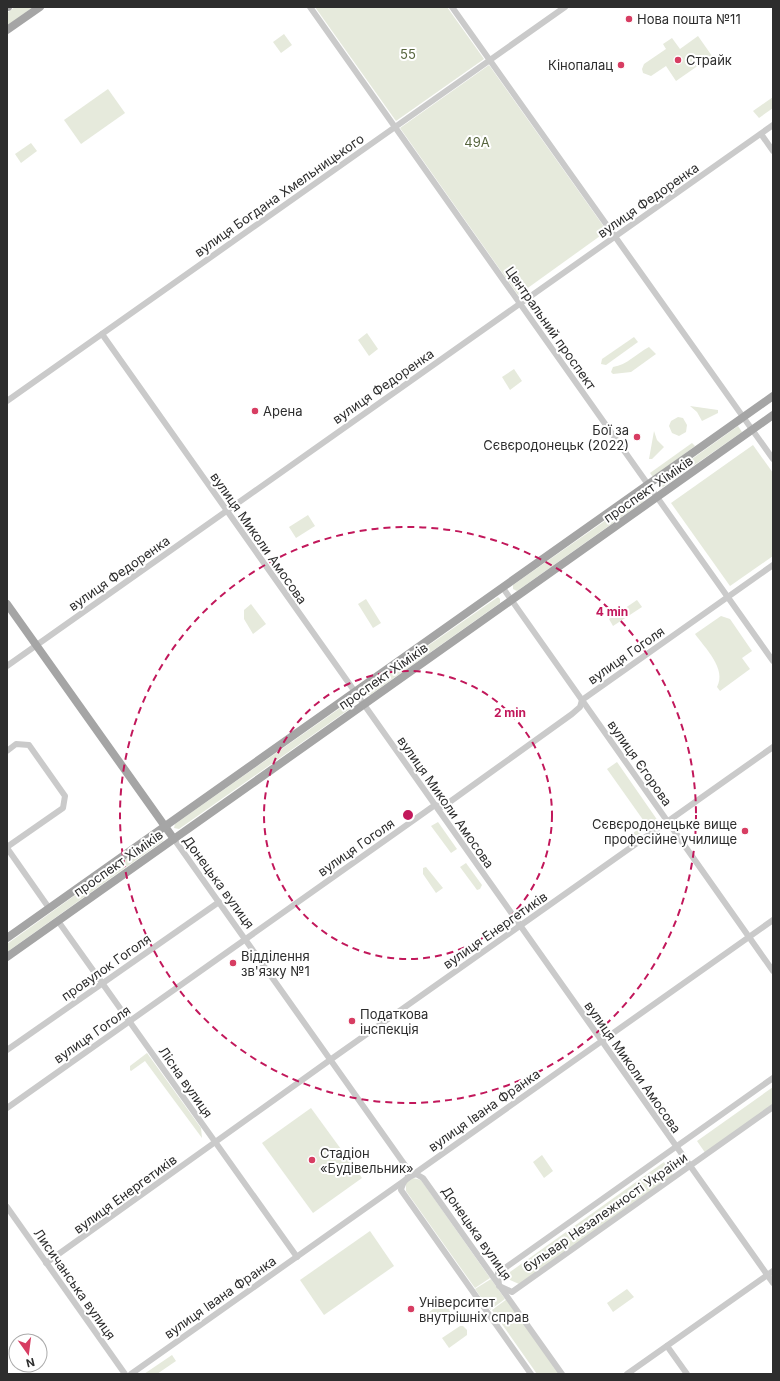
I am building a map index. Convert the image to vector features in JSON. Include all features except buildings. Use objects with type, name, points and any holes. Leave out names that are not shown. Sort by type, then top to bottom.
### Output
[{"type":"main road","points":[[7,30],[40,7]]},
{"type":"main road","name":"проспект Хіміків","points":[[7,938],[773,396]]},
{"type":"main road","name":"проспект Хіміків","points":[[7,957],[773,415]]},
{"type":"main road","name":"Донецька вулиця","points":[[7,604],[174,839]]},
{"type":"street","name":"Центральний проспект","points":[[310,7],[773,661]]},
{"type":"street","points":[[452,7],[773,459]]},
{"type":"street","name":"вулиця Богдана Хмельницького","points":[[7,401],[565,7]]},
{"type":"street","name":"вулиця Федоренка","points":[[7,666],[773,125]]},
{"type":"street","points":[[761,134],[773,151]]},
{"type":"street","name":"вулиця Миколи Амосова","points":[[102,334],[676,1147],[770,1273],[773,1283]]},
{"type":"street","name":"вулиця Гоголя","points":[[7,1108],[435,805],[443,807],[572,714],[580,707],[582,700],[773,565]]},
{"type":"street","name":"вулиця Єгорова","points":[[503,588],[773,971]]},
{"type":"street","points":[[7,751],[16,744],[29,746],[65,796],[63,808],[7,848],[49,908]]},
{"type":"street","name":"вулиця Енергетиків","points":[[46,1263],[773,747]]},
{"type":"street","name":"Донецька вулиця","points":[[174,839],[246,939],[406,1168],[408,1176],[416,1174],[423,1178],[562,1374]]},
{"type":"street","name":"провулок Гоголя","points":[[7,1050],[219,902]]},
{"type":"street","name":"вулиця Івана Франка","points":[[131,1374],[297,1257],[408,1176],[773,920]]},
{"type":"street","name":"Лісна вулиця","points":[[58,921],[297,1257]]},
{"type":"street","name":"бульвар Незалежності України","points":[[773,1078],[498,1273],[500,1286],[512,1292],[773,1107]]},
{"type":"street","points":[[408,1176],[402,1184],[401,1190],[531,1374]]},
{"type":"street","name":"Лисичанська вулиця","points":[[7,1207],[125,1374]]},
{"type":"street","points":[[627,1374],[770,1273]]},
{"type":"street","points":[[667,1346],[687,1374]]},
{"type":"green space","points":[[15,7],[33,7],[7,26],[7,13]]},
{"type":"green space","name":"55","points":[[315,7],[447,7],[484,59],[396,121]]},
{"type":"green space","points":[[284,34],[292,45],[281,53],[273,42]]},
{"type":"green space","name":"Страйк","points":[[698,36],[712,56],[676,81],[666,66],[651,76],[643,73],[642,69],[644,64],[666,49],[663,44],[672,38],[680,49]]},
{"type":"green space","name":"49А","points":[[489,65],[607,231],[518,295],[400,128]]},
{"type":"green space","points":[[108,89],[125,113],[81,144],[64,120]]},
{"type":"green space","points":[[773,97],[773,108],[759,118],[753,111]]},
{"type":"green space","points":[[31,143],[37,151],[21,163],[15,154]]},
{"type":"green space","points":[[367,333],[378,349],[369,356],[358,340]]},
{"type":"green space","points":[[634,337],[638,342],[606,365],[601,364],[602,359]]},
{"type":"green space","points":[[649,347],[656,354],[631,372],[613,374],[611,372],[613,367],[623,364]]},
{"type":"green space","points":[[514,369],[522,381],[510,390],[502,377]]},
{"type":"green space","points":[[690,406],[718,410],[718,413],[702,421],[697,412]]},
{"type":"green space","points":[[678,417],[683,418],[687,425],[686,432],[679,436],[672,433],[669,426],[671,421]]},
{"type":"green space","points":[[738,426],[742,432],[660,489],[658,488],[657,484]]},
{"type":"green space","points":[[654,431],[657,440],[664,447],[652,459],[649,459]]},
{"type":"green space","points":[[692,443],[695,446],[653,477],[650,473]]},
{"type":"green space","points":[[753,445],[773,473],[773,556],[730,586],[671,503]]},
{"type":"green space","points":[[642,495],[645,497],[644,501],[517,591],[513,589],[513,585]]},
{"type":"green space","points":[[308,515],[315,526],[296,538],[289,527]]},
{"type":"green space","points":[[498,597],[500,599],[500,603],[370,695],[365,694],[366,689]]},
{"type":"green space","points":[[366,599],[381,623],[373,628],[358,604]]},
{"type":"green space","points":[[637,600],[642,607],[613,626],[609,619]]},
{"type":"green space","points":[[251,604],[266,624],[253,634],[244,619],[244,610]]},
{"type":"green space","points":[[721,616],[730,619],[752,651],[742,658],[750,669],[720,691],[717,687],[719,673],[714,659],[695,634]]},
{"type":"green space","points":[[350,701],[352,703],[351,708],[179,829],[174,828],[175,824]]},
{"type":"green space","points":[[617,762],[658,821],[636,836],[633,833],[646,824],[607,769]]},
{"type":"green space","points":[[438,822],[457,849],[451,853],[431,826]]},
{"type":"green space","points":[[159,835],[164,836],[163,841],[7,952],[7,944]]},
{"type":"green space","points":[[466,863],[482,885],[480,889],[477,890],[460,867]]},
{"type":"green space","points":[[426,867],[443,888],[436,893],[423,874],[423,868]]},
{"type":"green space","points":[[147,1053],[201,1128],[202,1138],[145,1061],[131,1071],[130,1070],[130,1066]]},
{"type":"green space","points":[[773,1087],[773,1106],[706,1154],[697,1141]]},
{"type":"green space","name":"Стадіон «Будівельник»","points":[[311,1108],[362,1178],[313,1213],[262,1143]]},
{"type":"green space","points":[[542,1155],[553,1171],[544,1178],[533,1162]]},
{"type":"green space","points":[[664,1162],[673,1175],[519,1284],[510,1280],[510,1272]]},
{"type":"green space","points":[[413,1178],[421,1180],[490,1278],[475,1288],[406,1191],[406,1183]]},
{"type":"green space","points":[[370,1231],[394,1266],[324,1315],[300,1280]]},
{"type":"green space","points":[[491,1279],[505,1299],[490,1310],[475,1289]]},
{"type":"green space","points":[[627,1289],[634,1297],[613,1312],[607,1303]]},
{"type":"green space","points":[[507,1299],[560,1374],[537,1374],[492,1310]]},
{"type":"green space","points":[[440,1304],[448,1306],[450,1312],[432,1325],[425,1315]]},
{"type":"green space","points":[[460,1326],[463,1326],[467,1330],[467,1335],[449,1348],[442,1338]]},
{"type":"green space","points":[[172,1355],[176,1361],[157,1374],[144,1374]]},
{"type":"place","name":"Нова пошта №11","points":[[629,19]]},
{"type":"place","name":"Страйк","points":[[678,60]]},
{"type":"place","name":"Кінопалац","points":[[621,65]]},
{"type":"place","name":"Арена","points":[[255,411]]},
{"type":"place","name":"Бої за Сєвєродонецьк (2022)","points":[[637,437]]},
{"type":"place","name":"Сєвєродонецьке вище професійне училище","points":[[745,831]]},
{"type":"place","name":"Відділення зв'язку №1","points":[[233,963]]},
{"type":"place","name":"Податкова інспекція","points":[[352,1021]]},
{"type":"place","name":"Стадіон «Будівельник»","points":[[312,1160]]},
{"type":"place","name":"Університет внутрішніх справ","points":[[411,1309]]}]
